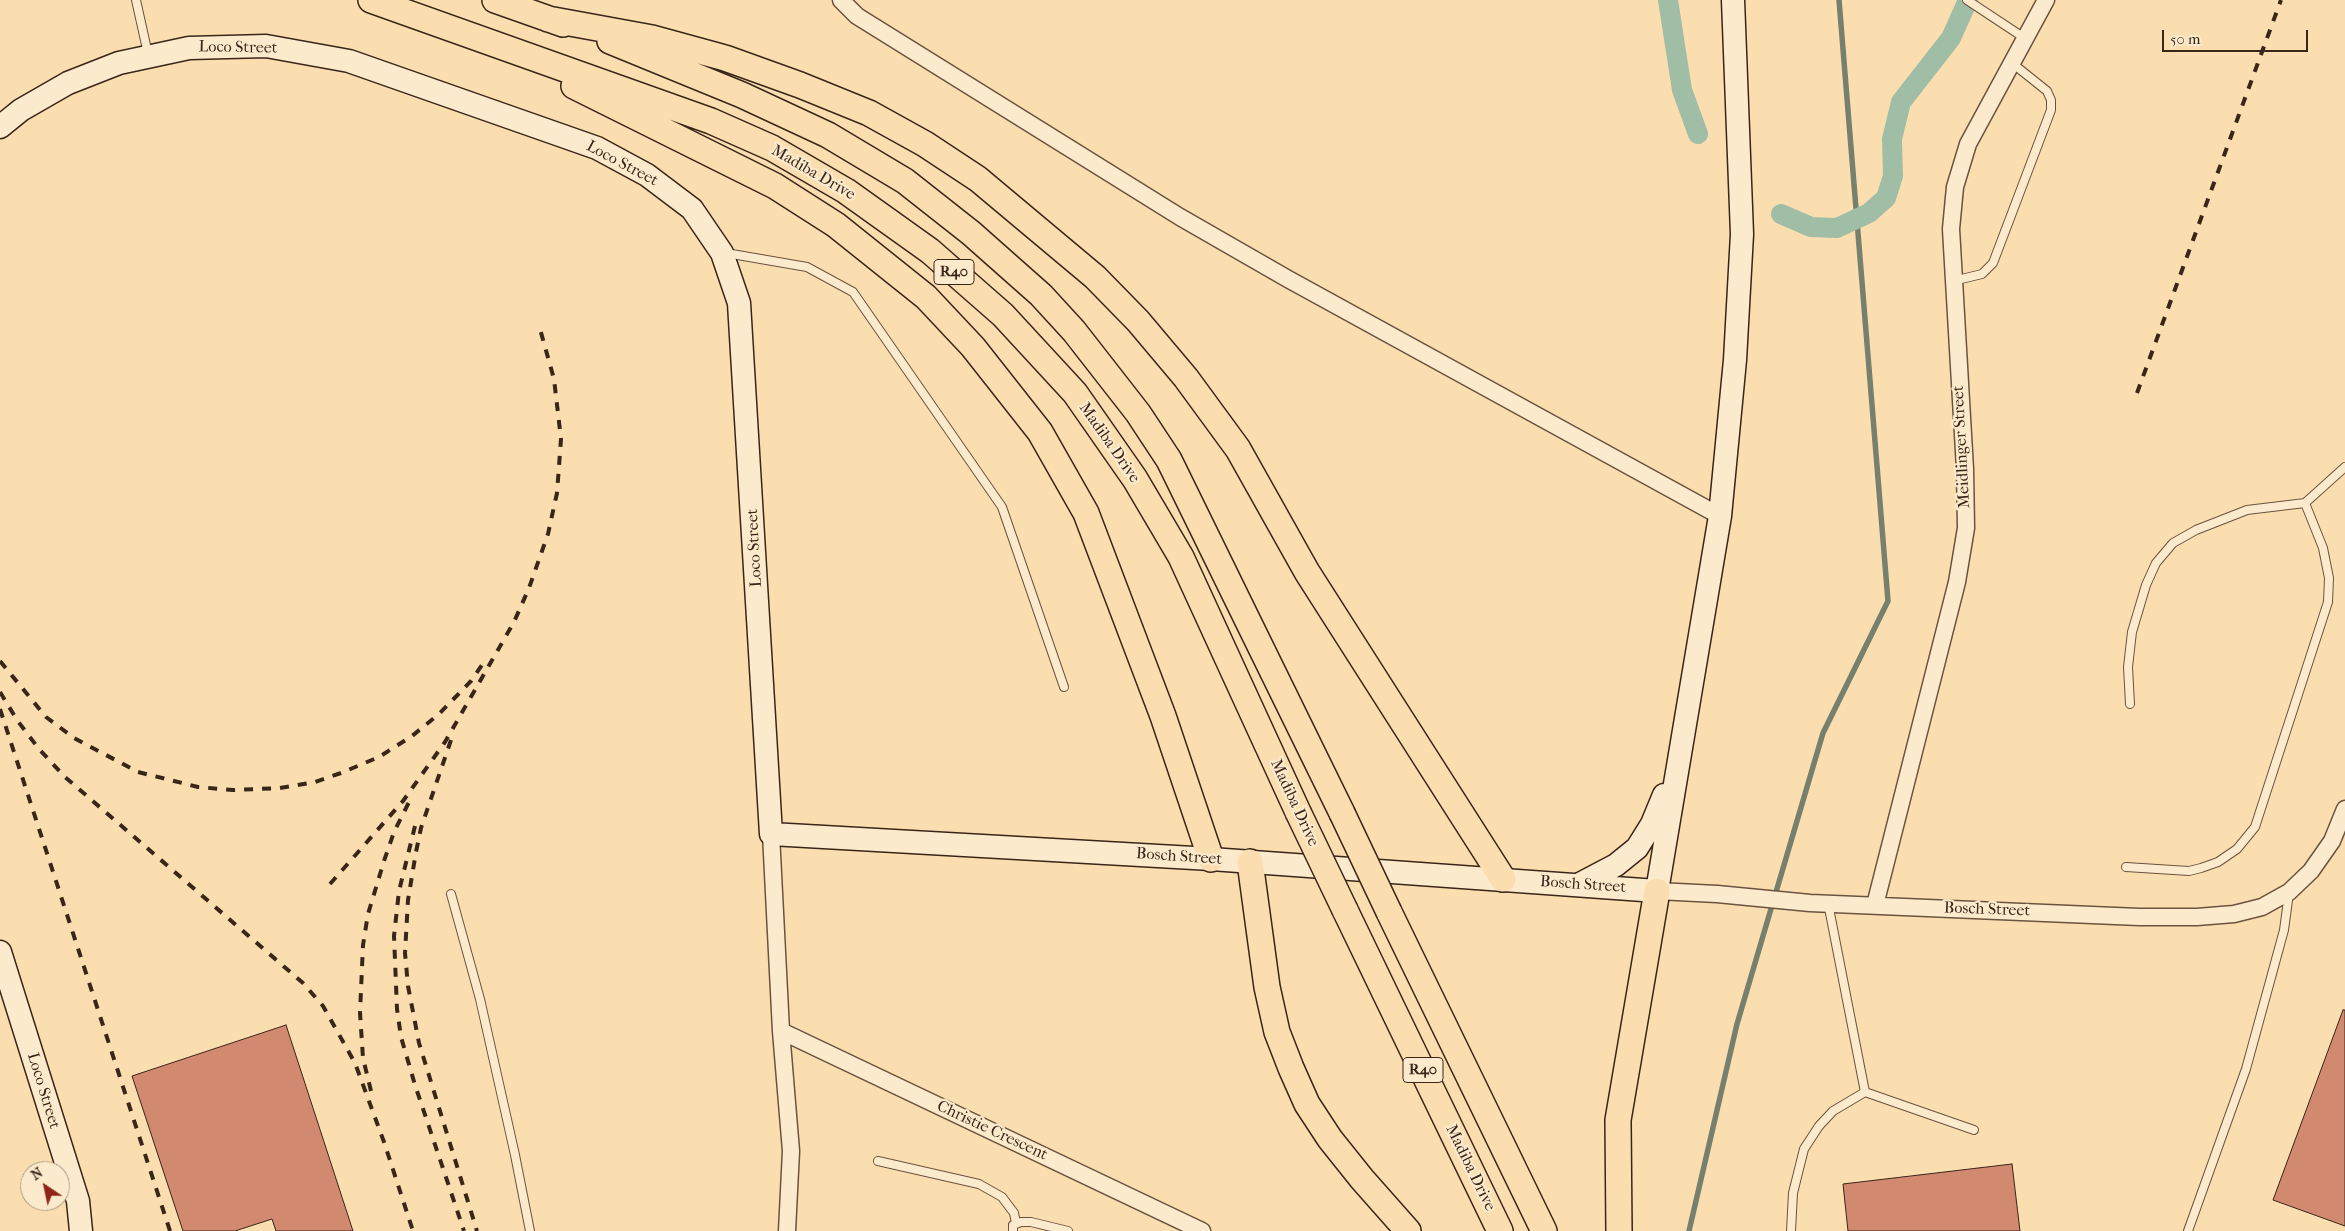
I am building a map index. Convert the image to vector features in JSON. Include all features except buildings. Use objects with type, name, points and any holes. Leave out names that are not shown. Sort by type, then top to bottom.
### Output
[{"type":"main road","name":"Madiba Drive","points":[[371,0],[711,121],[772,148],[846,191],[930,251],[1003,315],[1075,393],[1135,479],[1181,557],[1298,812],[1500,1231]]},
{"type":"main road","name":"R40","points":[[495,0],[613,42],[742,94],[828,135],[905,181],[971,233],[1041,295],[1074,331],[1132,405],[1169,460],[1544,1231]]},
{"type":"main road","points":[[548,19],[652,38],[725,58],[800,85],[869,113],[925,144],[978,179],[1095,277],[1138,321],[1186,378],[1238,449],[1307,572],[1503,879]]},
{"type":"main road","points":[[522,55],[586,94],[766,181],[820,215],[877,256],[926,297],[973,347],[1040,432],[1086,513],[1104,555],[1163,716],[1211,858]]},
{"type":"main road","points":[[1250,862],[1267,987],[1277,1032],[1291,1068],[1308,1104],[1330,1139],[1408,1231]]},
{"type":"main road","points":[[1619,1231],[1618,1120],[1657,891]]},
{"type":"street","points":[[841,0],[856,16],[1188,222],[1288,279],[1720,516]]},
{"type":"street","points":[[1657,891],[1720,516],[1735,360],[1742,234],[1733,0]]},
{"type":"street","name":"Meidlinger Street","points":[[1874,906],[1957,582],[1966,528],[1965,469],[1951,230],[1955,187],[1968,144],[2046,0]]},
{"type":"street","name":"Loco Street","points":[[0,127],[21,110],[68,82],[119,63],[189,48],[266,46],[350,61],[605,152],[648,174],[692,209],[722,253],[739,303],[771,834]]},
{"type":"street","points":[[1578,885],[1616,865],[1637,848],[1652,824],[1679,758]]},
{"type":"street","name":"Bosch Street","points":[[771,834],[1211,858],[1874,906],[2139,917],[2197,917],[2234,914],[2262,907],[2289,892],[2311,871],[2332,841],[2345,809]]},
{"type":"street","points":[[771,834],[790,1151],[787,1231]]},
{"type":"street","name":"Loco Street","points":[[0,952],[78,1201],[81,1231]]},
{"type":"street","name":"Christie Crescent","points":[[782,1031],[1202,1231]]},
{"type":"lane","points":[[136,0],[148,56]]},
{"type":"lane","points":[[1967,0],[2026,39]]},
{"type":"lane","points":[[1954,281],[1982,274],[1993,263],[2051,110],[2051,100],[2047,91],[2012,63]]},
{"type":"lane","points":[[722,253],[807,266],[853,292],[1002,507],[1064,687]]},
{"type":"lane","points":[[2130,704],[2128,667],[2132,632],[2146,585],[2156,563],[2174,542],[2196,530],[2247,510],[2305,503],[2345,468]]},
{"type":"lane","points":[[2126,867],[2189,871],[2201,868],[2218,862],[2237,849],[2255,827],[2328,602],[2329,578],[2323,548],[2305,503]]},
{"type":"lane","points":[[2188,1231],[2246,1069],[2284,930],[2289,892]]},
{"type":"lane","points":[[451,894],[482,1009],[530,1231]]},
{"type":"lane","points":[[1828,903],[1865,1092]]},
{"type":"lane","points":[[1791,1231],[1792,1193],[1804,1149],[1819,1126],[1833,1111],[1865,1092],[1974,1130]]},
{"type":"lane","points":[[878,1161],[979,1184],[1002,1197],[1014,1213],[1016,1223],[1013,1231]]},
{"type":"lane","points":[[1016,1223],[1031,1222],[1068,1231]]},
{"type":"waterway","points":[[1668,0],[1682,90],[1698,134]]},
{"type":"waterway","points":[[1689,1231],[1737,1024],[1823,733],[1888,601],[1839,0]]},
{"type":"waterway","points":[[1781,214],[1811,227],[1837,228],[1869,213],[1886,198],[1893,176],[1892,139],[1901,102],[1951,38],[1968,0]]},
{"type":"railway","points":[[2137,393],[2281,0]]},
{"type":"railway","points":[[330,884],[403,801],[445,742],[514,622],[529,588],[548,534],[557,493],[561,439],[554,379],[540,329]]},
{"type":"railway","points":[[0,661],[46,717],[74,738],[138,772],[198,787],[233,790],[280,788],[315,782],[379,757],[412,736],[439,714],[471,681],[482,665]]},
{"type":"railway","points":[[0,692],[17,720],[39,749],[65,777],[303,983],[323,1006],[355,1063],[384,1142],[413,1231]]},
{"type":"railway","points":[[0,709],[170,1231]]},
{"type":"railway","points":[[451,740],[421,828],[408,900],[405,953],[408,986],[419,1043],[477,1231]]},
{"type":"railway","points":[[371,1091],[363,1058],[360,1013],[363,945],[368,914],[384,861],[394,832],[411,798]]},
{"type":"railway","points":[[415,826],[399,891],[394,936],[397,1009],[401,1037],[415,1085],[464,1231]]}]
